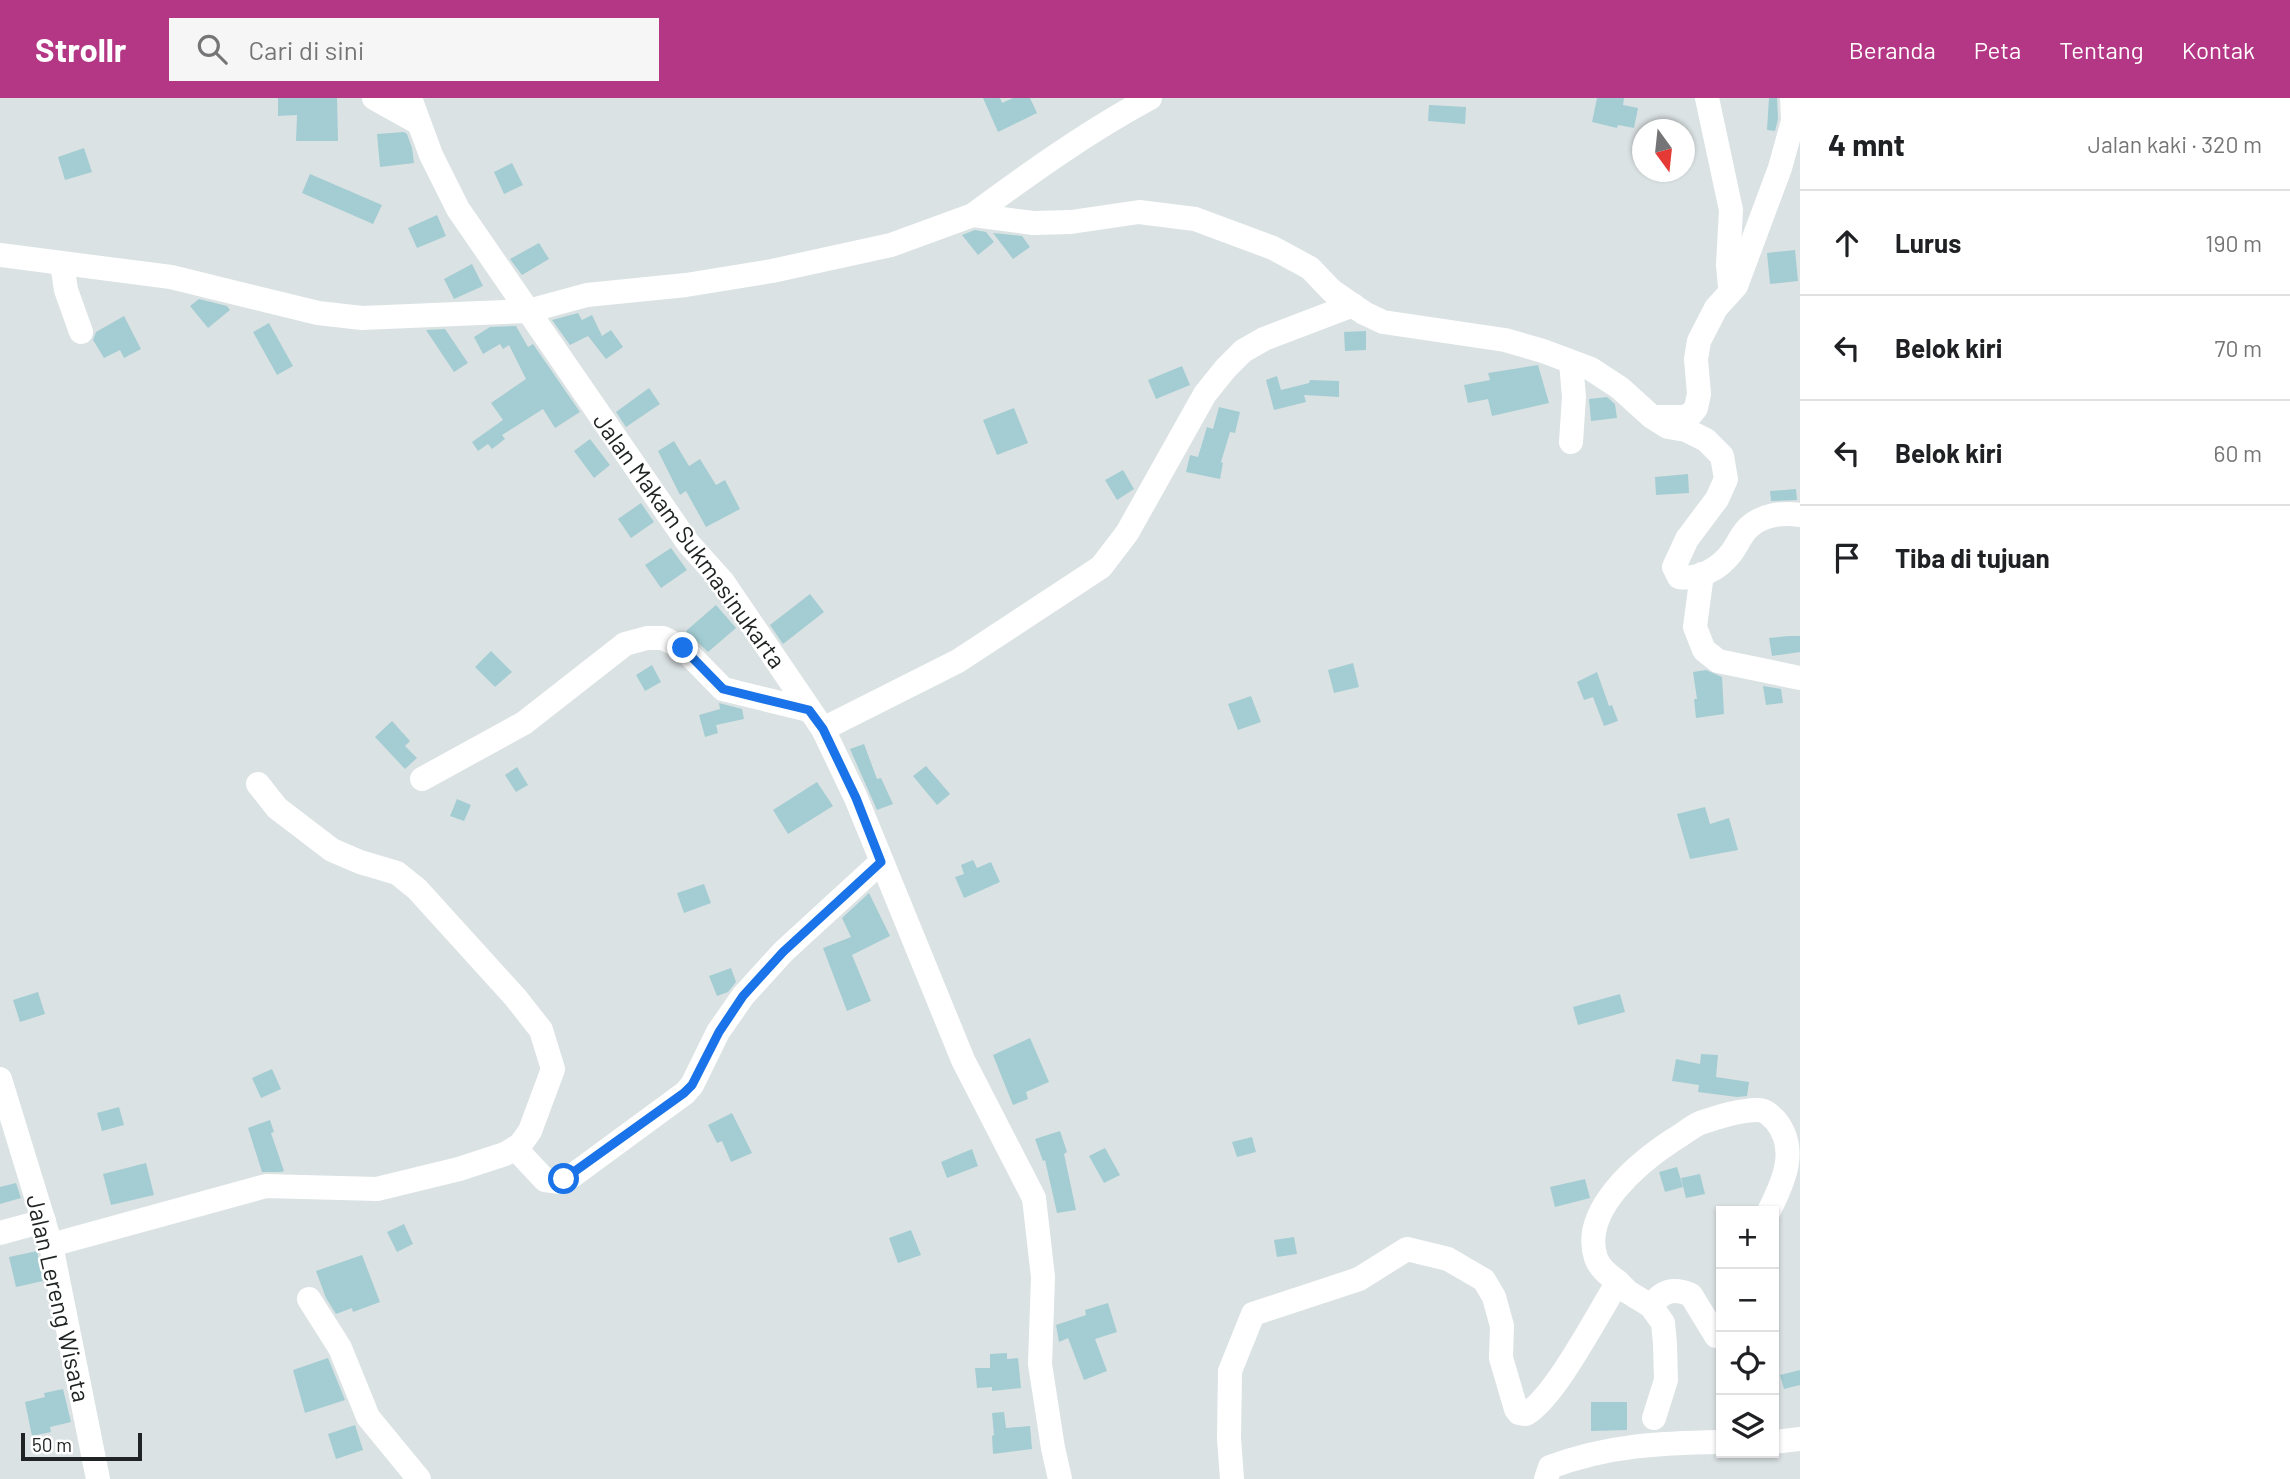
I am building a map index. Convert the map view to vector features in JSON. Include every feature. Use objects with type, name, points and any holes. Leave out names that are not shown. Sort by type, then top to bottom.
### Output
[{"type":"street","points":[[374,98],[417,122]]},
{"type":"street","name":"Jalan Makam Sukmasinukarta","points":[[410,98],[431,155],[458,209],[688,543],[723,582],[816,719],[856,798],[963,1060],[1034,1198],[1043,1277],[1040,1364],[1060,1479]]},
{"type":"street","points":[[0,255],[171,277],[318,313],[351,317],[528,311],[587,295],[699,283],[772,271],[891,245],[973,215],[1104,123],[1150,98]]},
{"type":"street","points":[[1707,98],[1731,210],[1728,265],[1730,293]]},
{"type":"street","points":[[1653,417],[1684,417],[1696,408],[1699,394],[1696,359],[1699,341],[1716,309],[1736,286],[1780,168],[1793,121],[1792,98]]},
{"type":"street","points":[[973,215],[1033,223],[1071,222],[1139,212],[1195,219],[1273,247],[1310,268],[1332,291],[1382,322],[1505,340],[1591,369],[1620,388],[1668,427],[1686,430],[1706,440],[1722,456],[1726,479],[1717,499],[1687,539],[1674,567],[1675,574],[1679,577],[1690,578],[1724,562],[1747,528],[1763,518],[1786,513],[1800,515]]},
{"type":"street","points":[[62,264],[66,290],[81,332]]},
{"type":"street","points":[[422,779],[524,723],[625,643],[636,640],[663,638],[683,648],[723,689],[816,719],[958,661],[1101,566],[1127,533],[1205,394],[1243,351],[1264,339],[1353,305]]},
{"type":"street","points":[[1571,442],[1574,397],[1572,362]]},
{"type":"street","points":[[1702,574],[1695,627],[1704,650],[1718,661],[1800,678]]},
{"type":"street","points":[[51,1245],[266,1186],[377,1189],[459,1169],[505,1154],[520,1145],[530,1131],[553,1069],[541,1030],[515,997],[417,889],[397,873],[332,850],[277,808],[258,784]]},
{"type":"street","points":[[515,1148],[545,1180],[559,1182],[572,1176],[684,1093],[692,1085],[719,1032],[743,996],[783,952],[881,862]]},
{"type":"street","name":"Jalan Lereng Wisata","points":[[0,1079],[51,1245],[98,1479]]},
{"type":"street","points":[[1654,1418],[1666,1380],[1663,1323],[1651,1306],[1628,1292],[1605,1272],[1597,1261],[1593,1239],[1598,1220],[1610,1197],[1633,1170],[1698,1124],[1727,1115],[1760,1110],[1777,1122],[1785,1140],[1788,1160],[1771,1206]]},
{"type":"street","points":[[0,1233],[44,1220]]},
{"type":"street","points":[[1232,1479],[1230,1371],[1253,1314],[1359,1279],[1407,1249],[1448,1259],[1484,1280],[1494,1297],[1502,1326],[1501,1358],[1516,1409],[1519,1413],[1526,1414],[1557,1380],[1618,1282]]},
{"type":"street","points":[[1651,1306],[1660,1294],[1673,1290],[1691,1295],[1716,1336]]},
{"type":"street","points":[[309,1299],[340,1348],[369,1416],[419,1479]]},
{"type":"street","points":[[1779,1442],[1800,1439]]},
{"type":"street","points":[[1546,1479],[1550,1467],[1597,1452],[1643,1444],[1716,1442]]},
{"type":"building","points":[[278,98],[337,98],[338,141],[296,141],[297,115],[278,116]]},
{"type":"building","points":[[983,98],[1000,98],[1002,103],[1013,98],[1030,98],[1037,113],[998,132]]},
{"type":"building","points":[[1597,98],[1624,98],[1623,105],[1638,108],[1636,119],[1632,119],[1632,128],[1618,125],[1617,128],[1592,122]]},
{"type":"building","points":[[1769,98],[1777,98],[1778,119],[1775,131],[1767,130]]},
{"type":"building","points":[[1429,105],[1466,107],[1465,124],[1428,121]]},
{"type":"building","points":[[404,132],[412,148],[414,163],[380,167],[377,134]]},
{"type":"building","points":[[84,148],[92,172],[65,180],[58,157]]},
{"type":"building","points":[[512,163],[523,185],[504,194],[494,172]]},
{"type":"building","points":[[310,174],[382,205],[373,224],[302,193]]},
{"type":"building","points":[[437,215],[446,236],[417,248],[408,228]]},
{"type":"building","points":[[975,230],[986,232],[994,242],[978,255],[962,235]]},
{"type":"building","points":[[993,233],[1022,236],[1030,247],[1013,259]]},
{"type":"building","points":[[539,243],[549,259],[522,275],[510,259]]},
{"type":"building","points":[[1795,250],[1798,281],[1770,284],[1767,253]]},
{"type":"building","points":[[472,264],[483,286],[454,299],[444,279]]},
{"type":"building","points":[[199,299],[227,306],[230,310],[208,328],[190,306]]},
{"type":"building","points":[[578,313],[582,320],[592,315],[602,336],[611,330],[623,347],[606,359],[588,336],[570,345],[552,320]]},
{"type":"building","points":[[124,316],[141,349],[124,358],[120,350],[104,358],[93,340],[96,332]]},
{"type":"building","points":[[269,323],[293,366],[277,375],[253,332]]},
{"type":"building","points":[[516,326],[528,347],[533,344],[580,412],[555,428],[543,409],[502,435],[505,439],[492,449],[488,444],[478,451],[472,442],[503,420],[491,403],[526,379],[509,345],[503,349],[500,344],[483,354],[474,337],[490,327]]},
{"type":"building","points":[[445,329],[468,363],[454,372],[426,330]]},
{"type":"building","points":[[1366,331],[1366,350],[1345,351],[1344,332]]},
{"type":"building","points":[[1538,365],[1549,403],[1492,416],[1488,399],[1468,403],[1464,385],[1490,380],[1488,373]]},
{"type":"building","points":[[1182,366],[1190,385],[1156,399],[1148,380]]},
{"type":"building","points":[[1277,376],[1281,390],[1309,383],[1310,380],[1339,381],[1339,397],[1304,395],[1306,402],[1274,410],[1266,380]]},
{"type":"building","points":[[649,388],[660,404],[626,427],[616,412]]},
{"type":"building","points":[[1607,397],[1615,404],[1617,418],[1591,421],[1589,399]]},
{"type":"building","points":[[1219,407],[1240,412],[1235,433],[1230,432],[1221,462],[1220,479],[1186,472],[1190,455],[1198,457],[1207,427],[1213,429]]},
{"type":"building","points":[[1014,408],[1028,443],[997,455],[983,420]]},
{"type":"building","points":[[590,439],[610,465],[594,478],[574,451]]},
{"type":"building","points":[[674,441],[689,466],[700,459],[716,485],[725,480],[740,509],[706,527],[686,491],[680,495],[658,451]]},
{"type":"building","points":[[1123,470],[1134,489],[1117,500],[1105,480]]},
{"type":"building","points":[[1688,474],[1689,493],[1656,495],[1655,477]]},
{"type":"building","points":[[1796,489],[1797,500],[1771,501],[1770,491]]},
{"type":"building","points":[[641,503],[654,522],[631,538],[618,519]]},
{"type":"building","points":[[671,548],[687,570],[661,588],[645,565]]},
{"type":"building","points":[[810,594],[824,612],[783,644],[770,625]]},
{"type":"building","points":[[716,605],[736,628],[708,652],[686,631]]},
{"type":"building","points":[[1800,636],[1800,652],[1772,656],[1769,638]]},
{"type":"building","points":[[491,651],[512,672],[495,687],[475,667]]},
{"type":"building","points":[[1353,663],[1359,687],[1334,693],[1328,670]]},
{"type":"building","points":[[652,665],[661,682],[645,691],[636,675]]},
{"type":"building","points":[[1706,670],[1722,677],[1724,714],[1696,718],[1694,699],[1697,699],[1693,672]]},
{"type":"building","points":[[1597,672],[1609,706],[1612,705],[1618,721],[1604,726],[1593,697],[1584,700],[1577,682]]},
{"type":"building","points":[[1763,686],[1781,689],[1783,703],[1766,705]]},
{"type":"building","points":[[1251,696],[1261,722],[1238,730],[1228,704]]},
{"type":"building","points":[[719,703],[742,709],[744,719],[716,725],[718,733],[705,737],[699,715],[720,709]]},
{"type":"building","points":[[392,721],[410,741],[405,746],[417,758],[405,769],[375,737]]},
{"type":"building","points":[[864,744],[877,779],[881,778],[893,804],[877,810],[850,749]]},
{"type":"building","points":[[926,766],[950,794],[937,805],[913,776]]},
{"type":"building","points":[[517,767],[528,785],[516,792],[505,775]]},
{"type":"building","points":[[817,782],[833,806],[788,834],[773,810]]},
{"type":"building","points":[[457,799],[471,805],[464,821],[450,816]]},
{"type":"building","points":[[1705,807],[1710,824],[1729,818],[1738,850],[1690,859],[1677,814]]},
{"type":"building","points":[[973,860],[977,868],[991,862],[1000,882],[964,898],[955,877],[964,874],[961,865]]},
{"type":"building","points":[[704,884],[711,903],[684,913],[677,893]]},
{"type":"building","points":[[869,893],[890,936],[852,955],[871,1001],[847,1011],[823,948],[851,937],[842,918]]},
{"type":"building","points":[[731,968],[736,982],[728,992],[717,996],[709,976]]},
{"type":"building","points":[[38,992],[45,1014],[20,1022],[13,1000]]},
{"type":"building","points":[[1620,994],[1625,1012],[1578,1025],[1573,1007]]},
{"type":"building","points":[[1030,1038],[1049,1082],[1026,1092],[1028,1099],[1013,1105],[993,1055]]},
{"type":"building","points":[[1701,1054],[1718,1055],[1716,1077],[1749,1082],[1747,1096],[1698,1092],[1699,1085],[1672,1081],[1676,1059],[1700,1064]]},
{"type":"building","points":[[272,1069],[281,1089],[261,1098],[252,1078]]},
{"type":"building","points":[[119,1107],[124,1125],[102,1131],[97,1113]]},
{"type":"building","points":[[732,1113],[752,1153],[731,1162],[722,1141],[717,1143],[708,1125]]},
{"type":"building","points":[[270,1120],[274,1132],[271,1133],[284,1171],[281,1172],[262,1172],[248,1128]]},
{"type":"building","points":[[1060,1131],[1067,1152],[1064,1154],[1076,1210],[1057,1213],[1045,1160],[1043,1161],[1035,1139]]},
{"type":"building","points":[[1252,1137],[1256,1152],[1237,1157],[1232,1142]]},
{"type":"building","points":[[1105,1148],[1120,1175],[1104,1183],[1089,1156]]},
{"type":"building","points":[[972,1149],[978,1166],[947,1178],[941,1162]]},
{"type":"building","points":[[146,1163],[154,1195],[111,1205],[103,1174]]},
{"type":"building","points":[[1677,1167],[1683,1187],[1665,1192],[1659,1172]]},
{"type":"building","points":[[1700,1174],[1705,1194],[1686,1198],[1681,1178]]},
{"type":"building","points":[[1585,1179],[1590,1198],[1555,1207],[1550,1187]]},
{"type":"building","points":[[16,1183],[21,1198],[0,1204],[0,1187]]},
{"type":"building","points":[[404,1224],[413,1244],[397,1252],[387,1232]]},
{"type":"building","points":[[911,1230],[921,1255],[898,1263],[889,1238]]},
{"type":"building","points":[[1294,1237],[1297,1254],[1277,1257],[1274,1240]]},
{"type":"building","points":[[37,1251],[43,1281],[16,1287],[9,1257]]},
{"type":"building","points":[[362,1255],[380,1302],[353,1312],[352,1308],[336,1314],[326,1298],[316,1271]]},
{"type":"building","points":[[1108,1303],[1117,1332],[1095,1339],[1107,1371],[1084,1380],[1068,1338],[1059,1342],[1056,1325],[1086,1315],[1085,1310]]},
{"type":"building","points":[[1007,1353],[1007,1359],[1018,1358],[1021,1388],[992,1391],[992,1387],[977,1388],[975,1368],[990,1368],[990,1354]]},
{"type":"building","points":[[328,1358],[345,1400],[305,1413],[293,1370]]},
{"type":"building","points":[[1800,1370],[1800,1385],[1784,1389],[1780,1375]]},
{"type":"building","points":[[63,1389],[71,1422],[50,1427],[51,1432],[32,1436],[25,1402],[45,1397],[44,1393]]},
{"type":"building","points":[[1591,1402],[1627,1402],[1627,1430],[1591,1431]]},
{"type":"building","points":[[1004,1412],[1006,1428],[1030,1426],[1032,1449],[993,1454],[992,1413]]},
{"type":"building","points":[[355,1425],[363,1450],[336,1459],[328,1434]]},
{"type":"route","points":[[564,1179],[572,1176],[684,1093],[692,1085],[704,1058],[743,996],[783,952],[881,862],[856,798],[823,729],[809,710],[723,689],[683,648]]}]
